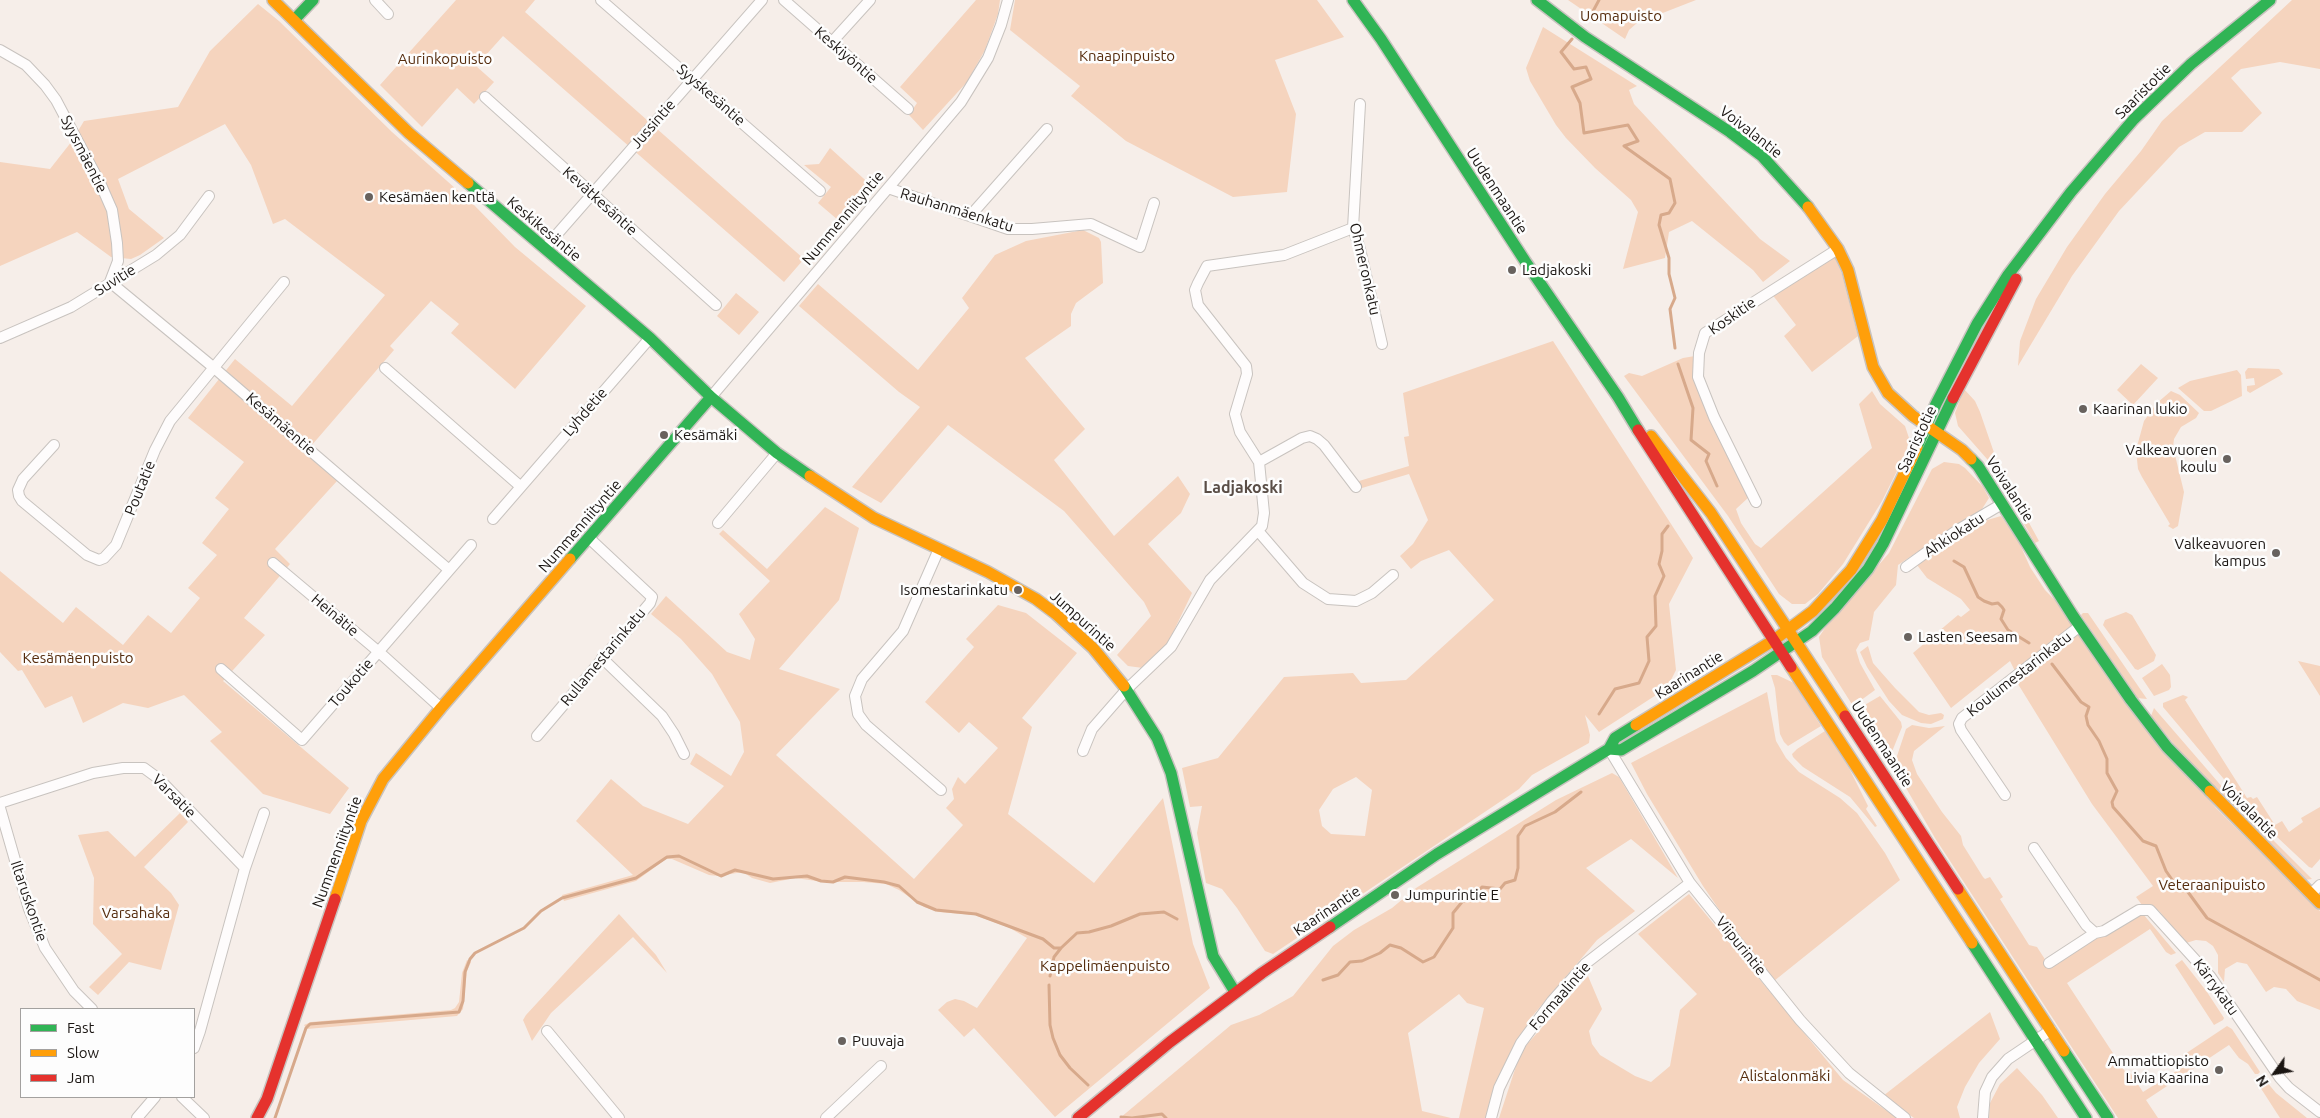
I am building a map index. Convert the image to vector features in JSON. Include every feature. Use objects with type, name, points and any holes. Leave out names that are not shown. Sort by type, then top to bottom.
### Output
[{"type":"main road","name":"Keskikesäntie","points":[[273,0],[409,133],[650,338],[711,396]]},
{"type":"main road","points":[[294,20],[313,0]]},
{"type":"main road","name":"Uudenmaantie","points":[[1353,0],[1386,47],[1524,261],[1618,396],[1711,513],[1797,641],[2108,1118]]},
{"type":"main road","name":"Voivalantie","points":[[1537,0],[1586,37],[1762,156],[1803,200],[1838,249],[1848,270],[1870,357],[1877,375],[1894,399],[1926,425],[1969,455],[2050,582],[2131,700],[2167,747],[2320,904]]},
{"type":"main road","name":"Saaristotie","points":[[1789,630],[1828,597],[1851,570],[1899,487],[1926,425],[1977,324],[2008,276],[2052,218],[2134,119],[2191,64],[2270,0]]},
{"type":"main road","name":"Saaristotie","points":[[1782,652],[1812,631],[1835,608],[1868,569],[1897,519],[1937,432],[2011,289],[2052,218]]},
{"type":"main road","name":"Jumpurintie","points":[[711,396],[778,453],[851,504],[1011,584],[1056,614],[1094,648],[1157,738],[1171,773],[1212,956],[1236,992]]},
{"type":"main road","name":"Nummenniityntie","points":[[257,1118],[267,1099],[361,821],[383,779],[441,708],[590,539],[711,396]]},
{"type":"main road","name":"Uudenmaantie","points":[[1618,396],[1666,476],[2086,1118]]},
{"type":"main road","name":"Kaarinantie","points":[[1078,1118],[1170,1042],[1236,992],[1437,854],[1609,749],[1615,738],[1789,630]]},
{"type":"main road","name":"Kaarinantie","points":[[1609,749],[1621,750],[1782,652]]},
{"type":"street","points":[[375,0],[388,14]]},
{"type":"street","name":"Syyskesäntie","points":[[601,0],[820,191]]},
{"type":"street","name":"Jussintie","points":[[545,248],[762,0]]},
{"type":"street","name":"Keskiyöntie","points":[[784,0],[908,109]]},
{"type":"street","points":[[832,42],[870,0]]},
{"type":"street","name":"Nummenniityntie","points":[[711,396],[972,87],[988,58],[1006,1]]},
{"type":"street","name":"Syysmäentie","points":[[0,50],[26,65],[45,85],[61,109],[101,185],[112,210],[117,243],[118,261],[110,282]]},
{"type":"street","name":"Kevätkesäntie","points":[[485,97],[716,305]]},
{"type":"street","name":"Ohmeronkatu","points":[[1360,104],[1353,228],[1360,249],[1382,344]]},
{"type":"street","points":[[970,216],[1047,130]]},
{"type":"street","name":"Rauhanmäenkatu","points":[[888,188],[1008,229],[1019,230],[1091,224],[1140,247],[1154,203]]},
{"type":"street","name":"Suvitie","points":[[0,338],[71,307],[156,255],[172,243],[209,196]]},
{"type":"street","points":[[1082,751],[1092,729],[1124,693],[1171,647],[1210,580],[1229,559],[1259,532],[1264,513],[1260,462],[1236,422],[1236,406],[1247,374],[1246,366],[1198,305],[1195,290],[1198,283],[1207,266],[1284,255],[1353,228]]},
{"type":"street","name":"Koskitie","points":[[1756,502],[1714,416],[1698,377],[1699,353],[1705,333],[1838,249]]},
{"type":"street","name":"Kesämäentie","points":[[110,282],[213,367],[448,569]]},
{"type":"street","name":"Poutatie","points":[[54,445],[23,479],[18,490],[19,496],[22,501],[87,555],[99,560],[104,558],[116,545],[164,431],[213,367],[284,282]]},
{"type":"street","name":"Lyhdetie","points":[[493,519],[650,338]]},
{"type":"street","points":[[385,368],[520,486]]},
{"type":"street","points":[[1260,462],[1302,438],[1310,436],[1318,439],[1324,445],[1356,487]]},
{"type":"street","points":[[718,523],[778,453]]},
{"type":"street","name":"Ahkiokatu","points":[[1906,567],[1928,550],[2002,504]]},
{"type":"street","points":[[1259,532],[1303,583],[1328,600],[1356,601],[1372,593],[1393,575]]},
{"type":"street","name":"Rullamestarinkatu","points":[[537,736],[650,602],[652,597],[590,539]]},
{"type":"street","name":"Toukotie","points":[[221,669],[302,740],[448,569],[471,545]]},
{"type":"street","points":[[939,549],[903,631],[862,679],[855,696],[858,714],[866,725],[941,790]]},
{"type":"street","name":"Heinätie","points":[[273,563],[379,652],[441,708]]},
{"type":"street","name":"Koulumestarinkatu","points":[[2005,795],[1961,730],[1959,724],[1962,718],[2080,626]]},
{"type":"street","points":[[602,658],[662,716],[672,729],[684,754]]},
{"type":"street","name":"Viipurintie","points":[[1609,749],[1690,883],[1812,1033],[1849,1073],[1905,1118]]},
{"type":"street","name":"Varsatie","points":[[0,803],[102,771],[144,768],[159,779],[245,868]]},
{"type":"street","name":"Iltaruskontie","points":[[0,808],[30,908],[45,948],[74,991],[91,1008]]},
{"type":"street","points":[[195,1045],[245,868],[264,813]]},
{"type":"street","points":[[2034,848],[2086,925],[2095,933]]},
{"type":"street","name":"Formaalintie","points":[[1492,1118],[1499,1088],[1521,1043],[1552,1001],[1585,964],[1690,883]]},
{"type":"street","points":[[2311,894],[2320,885]]},
{"type":"street","name":"Kärrykatu","points":[[2049,963],[2095,933],[2104,931],[2139,910],[2150,910],[2155,913],[2210,976],[2280,1078],[2295,1093],[2320,1112]]},
{"type":"street","points":[[1983,1118],[1985,1092],[1992,1077],[2008,1059],[2051,1030]]},
{"type":"street","points":[[547,1031],[619,1118]]},
{"type":"street","points":[[826,1118],[881,1066]]},
{"type":"street","points":[[137,1118],[154,1098]]},
{"type":"street","points":[[183,1098],[204,1118]]},
{"type":"green space","name":"Aurinkopuisto","points":[[456,0],[535,0],[525,12],[804,259],[784,282],[503,36],[476,66],[494,82],[474,104],[457,88],[422,127],[380,85]]},
{"type":"green space","points":[[976,0],[1000,0],[998,14],[985,50],[967,82],[923,130],[909,115],[917,103],[900,87]]},
{"type":"green space","name":"Knaapinpuisto","points":[[1015,0],[1317,0],[1344,37],[1275,60],[1296,114],[1287,192],[1233,197],[1126,141],[1071,96],[1080,86],[1010,30]]},
{"type":"green space","name":"Uomapuisto","points":[[1568,0],[1696,0],[1637,23],[1629,30],[1625,39]]},
{"type":"green space","points":[[2292,0],[2320,0],[2320,69],[2280,62],[2241,69],[2231,78],[2262,113],[2242,132],[2205,132],[2179,147],[2119,211],[2072,276],[2018,366],[2020,341],[2036,299],[2067,247],[2105,194],[2141,151],[2162,121]]},
{"type":"green space","name":"Kesämäenpuisto","points":[[258,4],[279,21],[392,132],[474,205],[515,247],[586,306],[515,389],[451,333],[459,324],[431,301],[390,346],[394,350],[305,453],[337,481],[275,549],[290,564],[244,618],[265,635],[223,681],[349,788],[330,814],[263,794],[210,741],[222,732],[184,695],[148,708],[123,703],[83,723],[72,696],[45,708],[22,670],[18,671],[0,652],[0,571],[63,623],[76,607],[123,645],[148,615],[171,633],[200,598],[188,588],[217,555],[202,543],[229,509],[215,498],[244,462],[188,418],[235,359],[292,406],[385,295],[285,219],[273,224],[251,165],[225,124],[118,179],[129,209],[164,238],[140,255],[131,259],[111,257],[77,232],[0,266],[0,162],[50,169],[72,141],[84,121],[178,107],[210,51]]},
{"type":"green space","points":[[1543,27],[1637,86],[1629,90],[1634,104],[1760,239],[1790,261],[1763,282],[1753,270],[1692,221],[1669,232],[1665,258],[1623,269],[1638,212],[1631,200],[1595,168],[1566,138],[1556,125],[1530,81],[1526,68]]},
{"type":"green space","points":[[830,148],[874,188],[838,220],[818,203],[831,187],[804,165],[819,164]]},
{"type":"green space","points":[[1083,230],[1099,238],[1101,242],[1103,283],[1076,303],[1071,314],[1071,326],[1025,358],[1085,429],[1054,460],[1114,536],[1178,476],[1190,494],[1181,513],[1148,544],[1192,593],[1167,645],[1143,668],[1128,666],[1117,655],[1151,616],[1144,602],[1064,511],[948,425],[881,503],[852,487],[920,407],[899,392],[799,306],[818,284],[918,370],[969,308],[962,298],[995,255],[1026,241]]},
{"type":"green space","points":[[1834,256],[1842,274],[1858,336],[1812,372],[1784,336],[1796,325],[1771,293]]},
{"type":"green space","points":[[736,293],[759,312],[739,335],[717,316]]},
{"type":"green space","points":[[1553,341],[1693,558],[1669,604],[1676,670],[1667,688],[1599,732],[1585,715],[1590,735],[1589,743],[1532,775],[1519,789],[1273,954],[1265,951],[1222,889],[1206,883],[1197,833],[1202,806],[1190,807],[1182,768],[1218,758],[1284,677],[1353,673],[1361,683],[1406,680],[1494,600],[1449,550],[1421,561],[1411,569],[1400,556],[1413,544],[1428,520],[1409,474],[1362,488],[1359,481],[1409,466],[1404,437],[1409,436],[1403,393]],"holes":[[[1356,777],[1372,790],[1365,836],[1331,834],[1322,826],[1319,810],[1333,789]]]},
{"type":"green space","points":[[1695,356],[1695,379],[1749,497],[1736,509],[1741,523],[1755,544],[1761,548],[1872,448],[1859,404],[1872,391],[1880,404],[1905,426],[1909,438],[1906,453],[1882,501],[1843,564],[1818,594],[1805,604],[1792,604],[1779,594],[1728,516],[1624,376],[1629,373],[1642,376],[1683,358]]},
{"type":"green space","points":[[2141,364],[2158,378],[2133,405],[2117,390]]},
{"type":"green space","points":[[2248,368],[2279,369],[2283,374],[2250,393],[2247,391],[2247,386],[2255,385],[2254,378],[2246,379],[2245,372]]},
{"type":"green space","points":[[2237,370],[2241,375],[2242,396],[2211,411],[2204,411],[2178,388],[2190,381]]},
{"type":"green space","points":[[1964,389],[1975,401],[2000,470],[2039,541],[2035,543],[1987,459],[1958,426],[1955,413]]},
{"type":"green space","points":[[2171,391],[2180,395],[2199,413],[2196,418],[2181,427],[2174,439],[2173,447],[2184,492],[2178,526],[2173,529],[2168,526],[2170,524],[2138,469],[2136,450],[2144,421],[2157,403]]},
{"type":"green space","points":[[1944,462],[1959,464],[1965,468],[1983,487],[1989,498],[1982,509],[1898,565],[1896,585],[1874,612],[1869,640],[1860,643],[1856,650],[1860,663],[1875,690],[1853,706],[1822,657],[1819,637],[1889,553],[1932,469]]},
{"type":"green space","name":"Kappelimäenpuisto","points":[[825,507],[859,528],[839,600],[779,669],[840,689],[776,755],[914,879],[963,825],[946,808],[954,799],[952,789],[958,777],[965,784],[998,748],[969,722],[959,733],[925,702],[974,647],[966,639],[998,605],[1026,613],[1077,653],[1022,718],[1032,727],[1008,814],[1094,883],[1163,798],[1193,944],[1210,988],[1055,1117],[974,1028],[964,1037],[938,1010],[947,1002],[955,999],[964,1001],[977,1008],[1027,938],[1008,927],[974,915],[939,912],[924,907],[899,890],[886,884],[824,882],[795,878],[770,883],[752,878],[743,872],[718,876],[709,875],[672,859],[666,859],[636,881],[564,901],[562,895],[633,875],[576,821],[611,779],[643,806],[688,824],[724,786],[690,764],[696,753],[731,776],[744,752],[740,722],[712,674],[681,639],[651,614],[666,596],[727,652],[750,660],[755,639],[739,614],[770,581],[719,534],[723,530],[767,569]]},
{"type":"green space","name":"Veteraanipuisto","points":[[2001,516],[2018,540],[2030,567],[2045,590],[2060,605],[2216,808],[2320,911],[2320,1010],[2297,1001],[2286,989],[2274,987],[2266,992],[2247,964],[2237,962],[2225,969],[2224,982],[2218,973],[2218,955],[2213,946],[2206,941],[2196,940],[2186,943],[2159,911],[2153,907],[2142,905],[2136,897],[2153,886],[2092,804],[2018,684],[2010,661],[1951,708],[1913,653],[1958,615],[1961,617],[1970,610],[1961,599],[1927,578],[1917,565],[1977,523]]},
{"type":"green space","points":[[2126,612],[2132,615],[2156,655],[2154,661],[2138,670],[2135,669],[2103,625],[2105,620]]},
{"type":"green space","points":[[2088,613],[2147,699],[2137,698],[2081,615]]},
{"type":"green space","points":[[1868,646],[1873,663],[1919,712],[1929,715],[1941,713],[1944,715],[1943,719],[1931,724],[1921,723],[1902,715],[1889,701],[1867,667],[1860,652]]},
{"type":"green space","points":[[2298,661],[2320,666],[2320,696]]},
{"type":"green space","points":[[2162,664],[2170,675],[2171,687],[2169,690],[2154,696],[2142,678]]},
{"type":"green space","points":[[1771,675],[1777,675],[1794,683],[1821,726],[1788,746],[1780,734],[1775,688]]},
{"type":"green space","points":[[1767,692],[1776,741],[1786,758],[1799,772],[1840,798],[1857,813],[1885,853],[1900,880],[1774,981],[1746,949],[1703,886],[1647,794],[1631,763]]},
{"type":"green space","points":[[2183,695],[2188,697],[2185,700],[2247,798],[2251,797],[2253,799],[2257,797],[2275,825],[2282,821],[2289,832],[2303,822],[2301,818],[2320,807],[2320,859],[2312,868],[2277,837],[2234,791],[2163,707],[2163,703]]},
{"type":"green space","points":[[1880,696],[1901,722],[1902,727],[1889,759],[1856,710]]},
{"type":"green space","points":[[2154,708],[2237,804],[2312,879],[2305,880],[2191,765],[2151,716]]},
{"type":"green space","points":[[1912,725],[1929,728],[1945,726],[1914,751],[1912,760],[1917,774],[1942,812],[1961,836],[1963,845],[1983,877],[1985,879],[1990,877],[2003,897],[2000,899],[2029,945],[2037,947],[2048,964],[2143,914],[2176,953],[2171,955],[2166,952],[2150,929],[2067,983],[2126,1073],[2129,1071],[2143,1092],[2178,1070],[2173,1062],[2227,1026],[2232,1029],[2260,1072],[2258,1074],[2255,1074],[2248,1064],[2239,1058],[2229,1045],[2146,1100],[2158,1118],[2118,1118],[1935,838],[1895,769],[1894,765],[1906,729]]},
{"type":"green space","points":[[1825,731],[1849,768],[1868,806],[1866,809],[1877,826],[1875,827],[1850,797],[1803,767],[1793,757],[1792,754],[1797,749]]},
{"type":"green space","points":[[1612,773],[1619,777],[1678,878],[1631,839],[1586,868],[1635,911],[1597,940],[1529,1020],[1487,1118],[1459,1118],[1484,1008],[1467,1003],[1459,994],[1408,1033],[1422,1111],[1451,1118],[1120,1118],[1231,1025],[1259,1015],[1293,996],[1333,946],[1354,930],[1392,908],[1416,888],[1556,800]]},
{"type":"green space","name":"Varsahaka","points":[[180,813],[188,822],[144,867],[171,893],[179,905],[161,970],[129,962],[98,995],[89,987],[122,954],[93,924],[94,878],[78,835],[108,831],[135,857]]},
{"type":"green space","name":"Alistalonmäki","points":[[1689,894],[1843,1080],[1897,1118],[1499,1118],[1521,1051],[1588,976],[1602,1009],[1589,1031],[1592,1044],[1600,1055],[1635,1076],[1651,1082],[1670,1066],[1680,1010],[1697,994],[1638,934]]},
{"type":"green space","points":[[619,914],[656,955],[667,973],[633,937],[551,1013],[532,1041],[523,1020],[526,1015]]},
{"type":"green space","points":[[467,960],[471,962],[467,971],[463,1009],[457,1016],[307,1029],[304,1025],[311,1022],[451,1010],[459,1002],[462,973]]},
{"type":"green space","points":[[2182,960],[2207,992],[2224,1018],[2223,1020],[2214,1025],[2175,965]]},
{"type":"green space","points":[[1990,1012],[2000,1039],[1979,1063],[1965,1087],[1957,1107],[1960,1118],[1914,1118],[1883,1096]]},
{"type":"green space","points":[[2017,1068],[2042,1095],[2058,1118],[1989,1118],[1990,1103],[2000,1084]]},
{"type":"green space","points":[[2266,1081],[2276,1093],[2307,1118],[2280,1118],[2260,1087]]},
{"type":"waterway","points":[[1591,15],[1599,0]]},
{"type":"waterway","points":[[1572,39],[1561,52],[1574,69],[1586,67],[1591,79],[1572,87],[1580,103],[1584,133],[1628,125],[1638,141],[1624,146],[1670,179],[1675,203],[1669,213],[1661,215],[1659,225],[1669,258],[1669,274],[1675,298],[1670,309],[1675,348]]},
{"type":"waterway","points":[[1678,364],[1693,408],[1691,440],[1709,454],[1706,461],[1717,486]]},
{"type":"waterway","points":[[1599,714],[1615,689],[1639,683],[1649,661],[1647,637],[1656,626],[1655,596],[1664,576],[1659,564],[1662,551],[1662,534],[1668,526]]},
{"type":"waterway","points":[[1954,561],[1964,567],[1978,597],[1992,604],[1998,603],[2002,607],[2004,610],[2001,619],[2008,630],[2029,643]]},
{"type":"waterway","points":[[2052,664],[2081,702],[2089,707],[2086,716],[2088,725],[2099,741],[2107,759],[2107,773],[2117,791],[2112,802],[2113,807],[2143,841],[2156,846],[2166,871],[2173,881],[2185,888],[2207,918],[2320,980]]},
{"type":"waterway","points":[[1323,980],[1338,975],[1350,962],[1362,961],[1380,953],[1390,945],[1401,948],[1423,962],[1434,957],[1453,928],[1453,913],[1462,902],[1475,896],[1482,887],[1500,889],[1505,883],[1515,880],[1518,868],[1518,836],[1525,826],[1555,812],[1581,792]]},
{"type":"waterway","points":[[275,1118],[306,1028],[310,1024],[459,1012],[463,1001],[465,972],[470,959],[475,953],[524,928],[541,911],[562,898],[636,878],[667,857],[679,856],[721,876],[735,870],[773,879],[807,876],[821,881],[833,882],[845,877],[884,882],[899,886],[917,902],[936,910],[976,914],[1043,939],[1054,948],[1061,948],[1077,933],[1111,926],[1140,914],[1164,912],[1177,919]]},
{"type":"waterway","points":[[1050,976],[1054,957],[1061,948]]},
{"type":"waterway","points":[[1049,985],[1050,1025],[1053,1038],[1060,1055],[1070,1068],[1088,1085]]},
{"type":"waterway","points":[[1121,1117],[1132,1118],[1162,1114],[1166,1118]]},
{"type":"traffic: fast","points":[[294,20],[313,0]]},
{"type":"traffic: fast","points":[[1353,0],[1381,39],[1525,261],[1618,397],[1638,430]]},
{"type":"traffic: fast","points":[[1537,0],[1585,37],[1730,132],[1762,156],[1808,207]]},
{"type":"traffic: fast","points":[[1917,447],[1936,404],[1977,324],[2008,275],[2071,192],[2134,119],[2191,64],[2270,0]]},
{"type":"traffic: fast","points":[[468,183],[650,338],[711,397],[777,453],[810,476]]},
{"type":"traffic: fast","points":[[570,559],[711,397]]},
{"type":"traffic: fast","points":[[1609,749],[1621,750],[1753,671],[1812,631],[1835,608],[1868,569],[1883,544],[1953,398]]},
{"type":"traffic: fast","points":[[1971,459],[1978,466],[2073,616],[2131,700],[2167,747],[2210,791]]},
{"type":"traffic: fast","points":[[1124,686],[1157,738],[1171,773],[1213,956],[1235,992]]},
{"type":"traffic: fast","points":[[1330,927],[1437,854],[1609,749],[1615,738],[1636,725]]},
{"type":"traffic: fast","points":[[1972,943],[2086,1118]]},
{"type":"traffic: fast","points":[[2064,1051],[2108,1118]]},
{"type":"traffic: slow","points":[[273,0],[409,133],[468,183]]},
{"type":"traffic: slow","points":[[1808,207],[1838,249],[1848,270],[1873,367],[1888,393],[1913,416],[1962,450],[1971,459]]},
{"type":"traffic: slow","points":[[1651,436],[1711,513],[1845,716]]},
{"type":"traffic: slow","points":[[1636,725],[1774,640],[1813,611],[1851,570],[1882,520],[1917,447]]},
{"type":"traffic: slow","points":[[810,476],[874,518],[988,572],[1036,599],[1056,614],[1093,648],[1124,686]]},
{"type":"traffic: slow","points":[[335,899],[361,821],[383,779],[441,708],[570,559]]},
{"type":"traffic: slow","points":[[1791,667],[1972,943]]},
{"type":"traffic: slow","points":[[2210,791],[2320,903]]},
{"type":"traffic: slow","points":[[1958,889],[2064,1051]]},
{"type":"traffic: jam","points":[[1953,398],[2016,279]]},
{"type":"traffic: jam","points":[[1638,430],[1791,667]]},
{"type":"traffic: jam","points":[[1845,716],[1958,889]]},
{"type":"traffic: jam","points":[[257,1118],[267,1099],[335,899]]},
{"type":"traffic: jam","points":[[1078,1118],[1170,1042],[1262,973],[1330,927]]},
{"type":"place","name":"Kesämäen kenttä","points":[[369,197]]},
{"type":"place","name":"Ladjakoski","points":[[1512,270]]},
{"type":"place","name":"Kaarinan lukio","points":[[2083,409]]},
{"type":"place","name":"Kesämäki","points":[[664,435]]},
{"type":"place","name":"Valkeavuoren koulu","points":[[2227,459]]},
{"type":"place","name":"Valkeavuoren kampus","points":[[2276,553]]},
{"type":"place","name":"Isomestarinkatu","points":[[1018,590]]},
{"type":"place","name":"Lasten Seesam","points":[[1908,637]]},
{"type":"place","name":"Jumpurintie E","points":[[1395,895]]},
{"type":"place","name":"Puuvaja","points":[[842,1041]]},
{"type":"place","name":"Ammattiopisto Livia Kaarina","points":[[2219,1070]]},
{"type":"district","name":"Ladjakoski","points":[[1243,488]]}]
